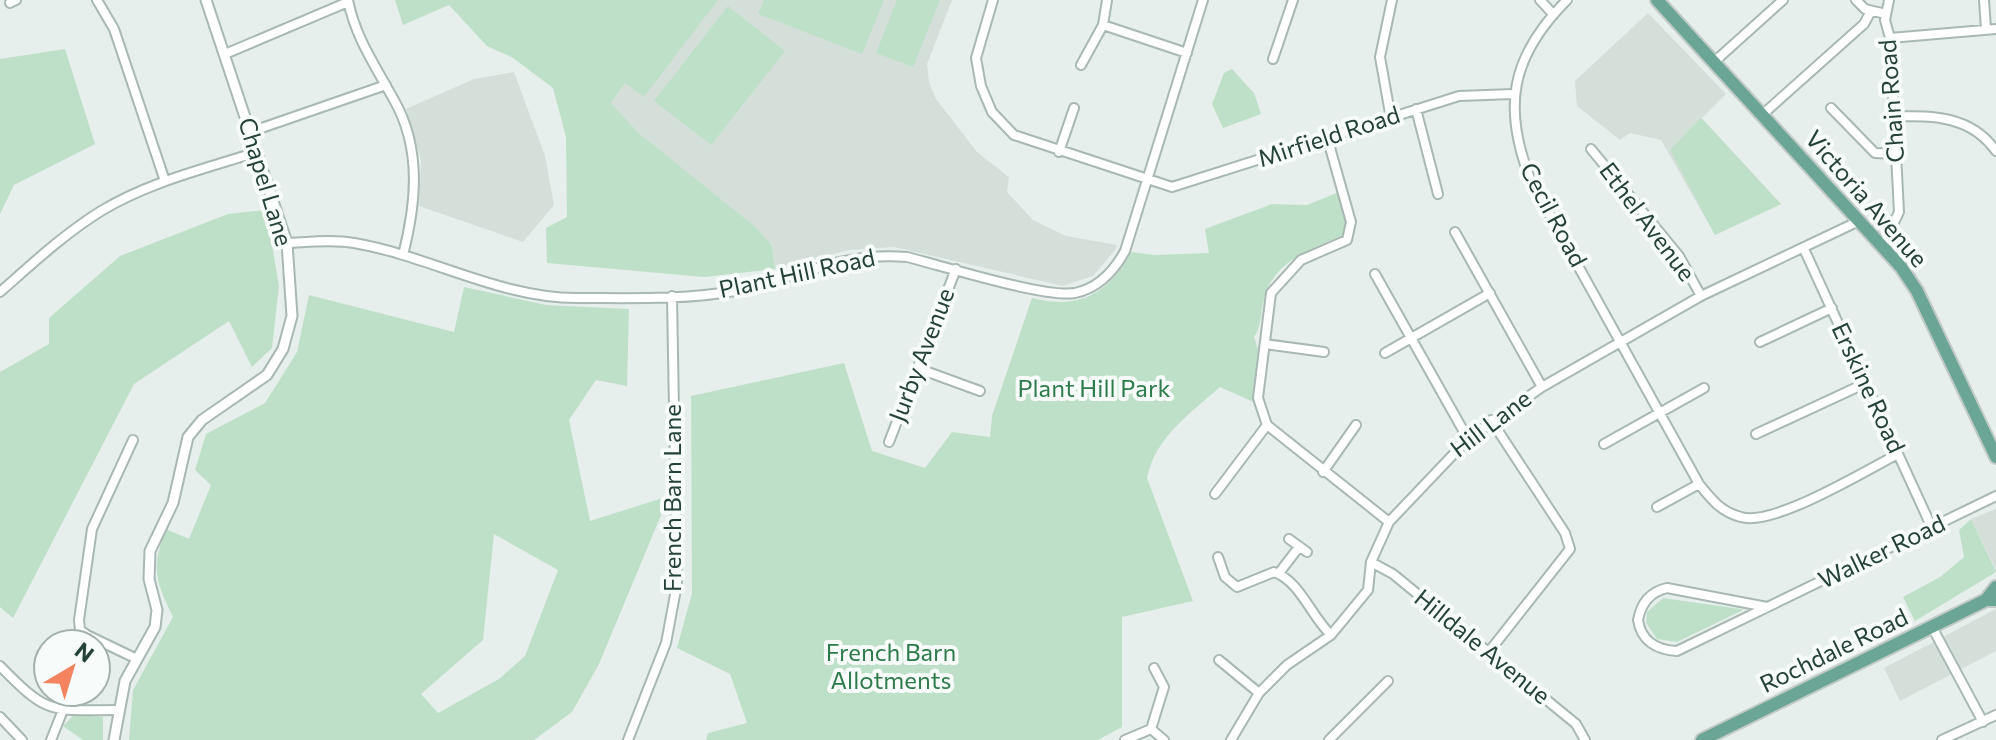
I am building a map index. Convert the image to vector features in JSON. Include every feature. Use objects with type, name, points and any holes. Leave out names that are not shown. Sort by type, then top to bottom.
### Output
[{"type":"main road","name":"Victoria Avenue","points":[[1664,2],[1714,62],[1882,247],[1917,291],[1996,457]]},
{"type":"main road","name":"Rochdale Road","points":[[1702,740],[1991,600],[1996,587]]},
{"type":"street","points":[[97,0],[114,29],[165,181]]},
{"type":"street","name":"Chapel Lane","points":[[114,740],[125,681],[156,618],[149,579],[150,551],[173,503],[188,437],[202,420],[267,375],[283,349],[292,316],[287,243],[206,0]]},
{"type":"street","name":"Mirfield Road","points":[[993,0],[976,58],[981,86],[992,112],[1014,135],[1172,187],[1459,96],[1513,94]]},
{"type":"street","points":[[1081,65],[1103,25],[1107,0]]},
{"type":"street","name":"Plant Hill Road","points":[[287,243],[352,243],[403,255],[490,285],[574,298],[736,291],[866,256],[907,257],[1058,293],[1089,288],[1112,272],[1125,251],[1203,0]]},
{"type":"street","points":[[1273,59],[1293,0]]},
{"type":"street","points":[[1391,119],[1380,57],[1392,0]]},
{"type":"street","points":[[1540,0],[1553,14]]},
{"type":"street","name":"Cecil Road","points":[[1567,0],[1533,42],[1513,94],[1517,145],[1531,181],[1699,484],[1717,506],[1742,518],[1768,519],[1898,454]]},
{"type":"street","points":[[1714,62],[1783,0]]},
{"type":"street","points":[[1856,0],[1871,11],[1886,14]]},
{"type":"street","name":"Chain Road","points":[[1882,247],[1899,212],[1896,116],[1886,14],[1889,0]]},
{"type":"street","points":[[1890,38],[1991,29],[1984,0]]},
{"type":"street","points":[[225,54],[348,1],[360,39],[402,115],[413,160],[413,215],[403,255]]},
{"type":"street","points":[[1762,115],[1864,24],[1871,11]]},
{"type":"street","points":[[1103,25],[1187,53]]},
{"type":"street","points":[[250,132],[386,85]]},
{"type":"street","points":[[1059,152],[1074,108]]},
{"type":"street","points":[[1831,108],[1872,151],[1897,154]]},
{"type":"street","points":[[1416,109],[1438,194]]},
{"type":"street","points":[[1896,116],[1939,116],[1967,125],[1987,138],[1996,151]]},
{"type":"street","points":[[1327,137],[1351,222],[1347,240],[1301,260],[1271,293],[1258,398],[1267,425],[1389,522]]},
{"type":"street","name":"Ethel Avenue","points":[[1591,149],[1679,256],[1701,296]]},
{"type":"street","points":[[0,292],[68,233],[102,211],[165,181],[257,152]]},
{"type":"street","name":"Hill Lane","points":[[1231,740],[1259,693],[1287,665],[1331,635],[1368,590],[1371,562],[1389,522],[1468,439],[1542,387],[1701,296],[1859,221]]},
{"type":"street","points":[[1455,232],[1542,387]]},
{"type":"street","name":"Erskine Road","points":[[1804,249],[1932,528]]},
{"type":"street","name":"Jurby Avenue","points":[[889,442],[956,269]]},
{"type":"street","points":[[1375,274],[1468,439]]},
{"type":"street","points":[[1385,353],[1490,293]]},
{"type":"street","name":"French Barn Lane","points":[[628,740],[666,643],[677,584],[672,296]]},
{"type":"street","points":[[1760,342],[1832,308]]},
{"type":"street","points":[[1265,344],[1324,352]]},
{"type":"street","points":[[917,368],[980,391]]},
{"type":"street","points":[[1756,434],[1866,383]]},
{"type":"street","points":[[1604,444],[1704,388]]},
{"type":"street","points":[[1488,653],[1570,549],[1565,533],[1491,420]]},
{"type":"street","points":[[1215,494],[1267,425]]},
{"type":"street","points":[[1323,472],[1356,425]]},
{"type":"street","points":[[133,440],[92,529],[79,620],[80,630],[87,635],[137,659]]},
{"type":"street","points":[[1657,507],[1699,484]]},
{"type":"street","name":"Walker Road","points":[[1767,607],[1667,588],[1658,590],[1644,602],[1638,620],[1650,643],[1657,648],[1677,651],[1996,496]]},
{"type":"street","points":[[1279,573],[1303,549],[1289,539]]},
{"type":"street","points":[[1218,557],[1225,577],[1237,587],[1274,572],[1288,576],[1316,621],[1331,635]]},
{"type":"street","name":"Hilldale Avenue","points":[[1371,562],[1393,574],[1576,724],[1585,740]]},
{"type":"street","points":[[1932,627],[1983,722]]},
{"type":"street","points":[[1219,660],[1259,693]]},
{"type":"street","points":[[0,666],[36,701],[63,710],[118,710]]},
{"type":"street","points":[[1125,740],[1151,729],[1164,687],[1154,668]]},
{"type":"street","points":[[1329,740],[1388,681]]},
{"type":"street","points":[[51,740],[63,710]]},
{"type":"street","points":[[1942,740],[1996,715]]},
{"type":"street","points":[[0,717],[22,740]]},
{"type":"street","points":[[1151,729],[1164,740]]},
{"type":"shaded area","points":[[577,0],[952,0],[927,64],[929,82],[936,99],[977,152],[1009,177],[1007,192],[1033,220],[1066,236],[1117,245],[1115,250],[1093,276],[1063,286],[894,247],[849,250],[775,269],[772,244],[640,134],[611,103],[625,83]]},
{"type":"shaded area","points":[[1648,13],[1726,94],[1702,118],[1781,204],[1715,235],[1661,140],[1630,133],[1620,140],[1577,106],[1575,81]]},
{"type":"shaded area","points":[[514,72],[545,156],[554,205],[523,242],[419,206],[421,160],[406,109],[474,79]]},
{"type":"shaded area","points":[[1996,509],[1996,571],[1971,519]]},
{"type":"shaded area","points":[[1996,609],[1996,651],[1900,701],[1884,668]]},
{"type":"green space","points":[[395,0],[718,0],[644,97],[625,83],[611,103],[640,134],[754,226],[772,245],[775,269],[704,277],[547,263],[546,228],[567,217],[566,137],[553,88],[513,58],[487,46],[449,5],[403,25]]},
{"type":"green space","points":[[764,0],[884,0],[862,54],[758,14]]},
{"type":"green space","points":[[897,0],[940,0],[913,67],[876,53]]},
{"type":"green space","points":[[728,6],[785,51],[711,145],[654,101]]},
{"type":"green space","points":[[65,49],[95,144],[14,185],[0,214],[0,59]]},
{"type":"green space","points":[[1232,69],[1254,93],[1261,114],[1223,128],[1212,104],[1224,73]]},
{"type":"green space","points":[[1701,118],[1781,204],[1715,235],[1670,150]]},
{"type":"green space","points":[[1339,192],[1347,221],[1343,235],[1286,264],[1270,283],[1265,295],[1254,337],[1258,349],[1258,404],[1220,387],[1166,438],[1151,463],[1147,478],[1193,601],[1122,617],[1122,727],[1098,740],[706,740],[708,733],[747,723],[730,674],[677,648],[692,593],[691,396],[844,363],[872,451],[925,468],[952,432],[990,437],[992,416],[1032,298],[1064,302],[1078,300],[1091,295],[1113,279],[1131,252],[1154,255],[1209,253],[1205,229],[1272,204],[1307,205]]},
{"type":"green space","points":[[266,210],[279,286],[272,348],[252,367],[229,321],[134,384],[13,618],[0,607],[0,372],[49,344],[49,318],[120,256],[228,214]]},
{"type":"green space","points":[[464,287],[546,305],[629,309],[627,386],[596,380],[569,420],[590,521],[669,496],[599,664],[572,712],[534,740],[129,740],[133,690],[173,617],[157,574],[158,554],[166,529],[189,539],[211,485],[195,470],[206,434],[265,403],[297,352],[309,295],[454,332]],"holes":[[[494,534],[558,570],[525,656],[499,679],[438,713],[421,694],[483,640]]]},
{"type":"green space","points":[[1971,519],[1996,572],[1915,621],[1903,597],[1940,577],[1964,557],[1959,530]]},
{"type":"green space","points":[[1663,598],[1743,610],[1677,642],[1657,639],[1646,623],[1647,612]]},
{"type":"green space","points":[[74,715],[103,717],[103,740],[83,740],[63,726]]},
{"type":"park label","name":"Plant Hill Park","points":[[1094,389]]},
{"type":"park label","name":"French Barn Allotments","points":[[891,667]]}]
